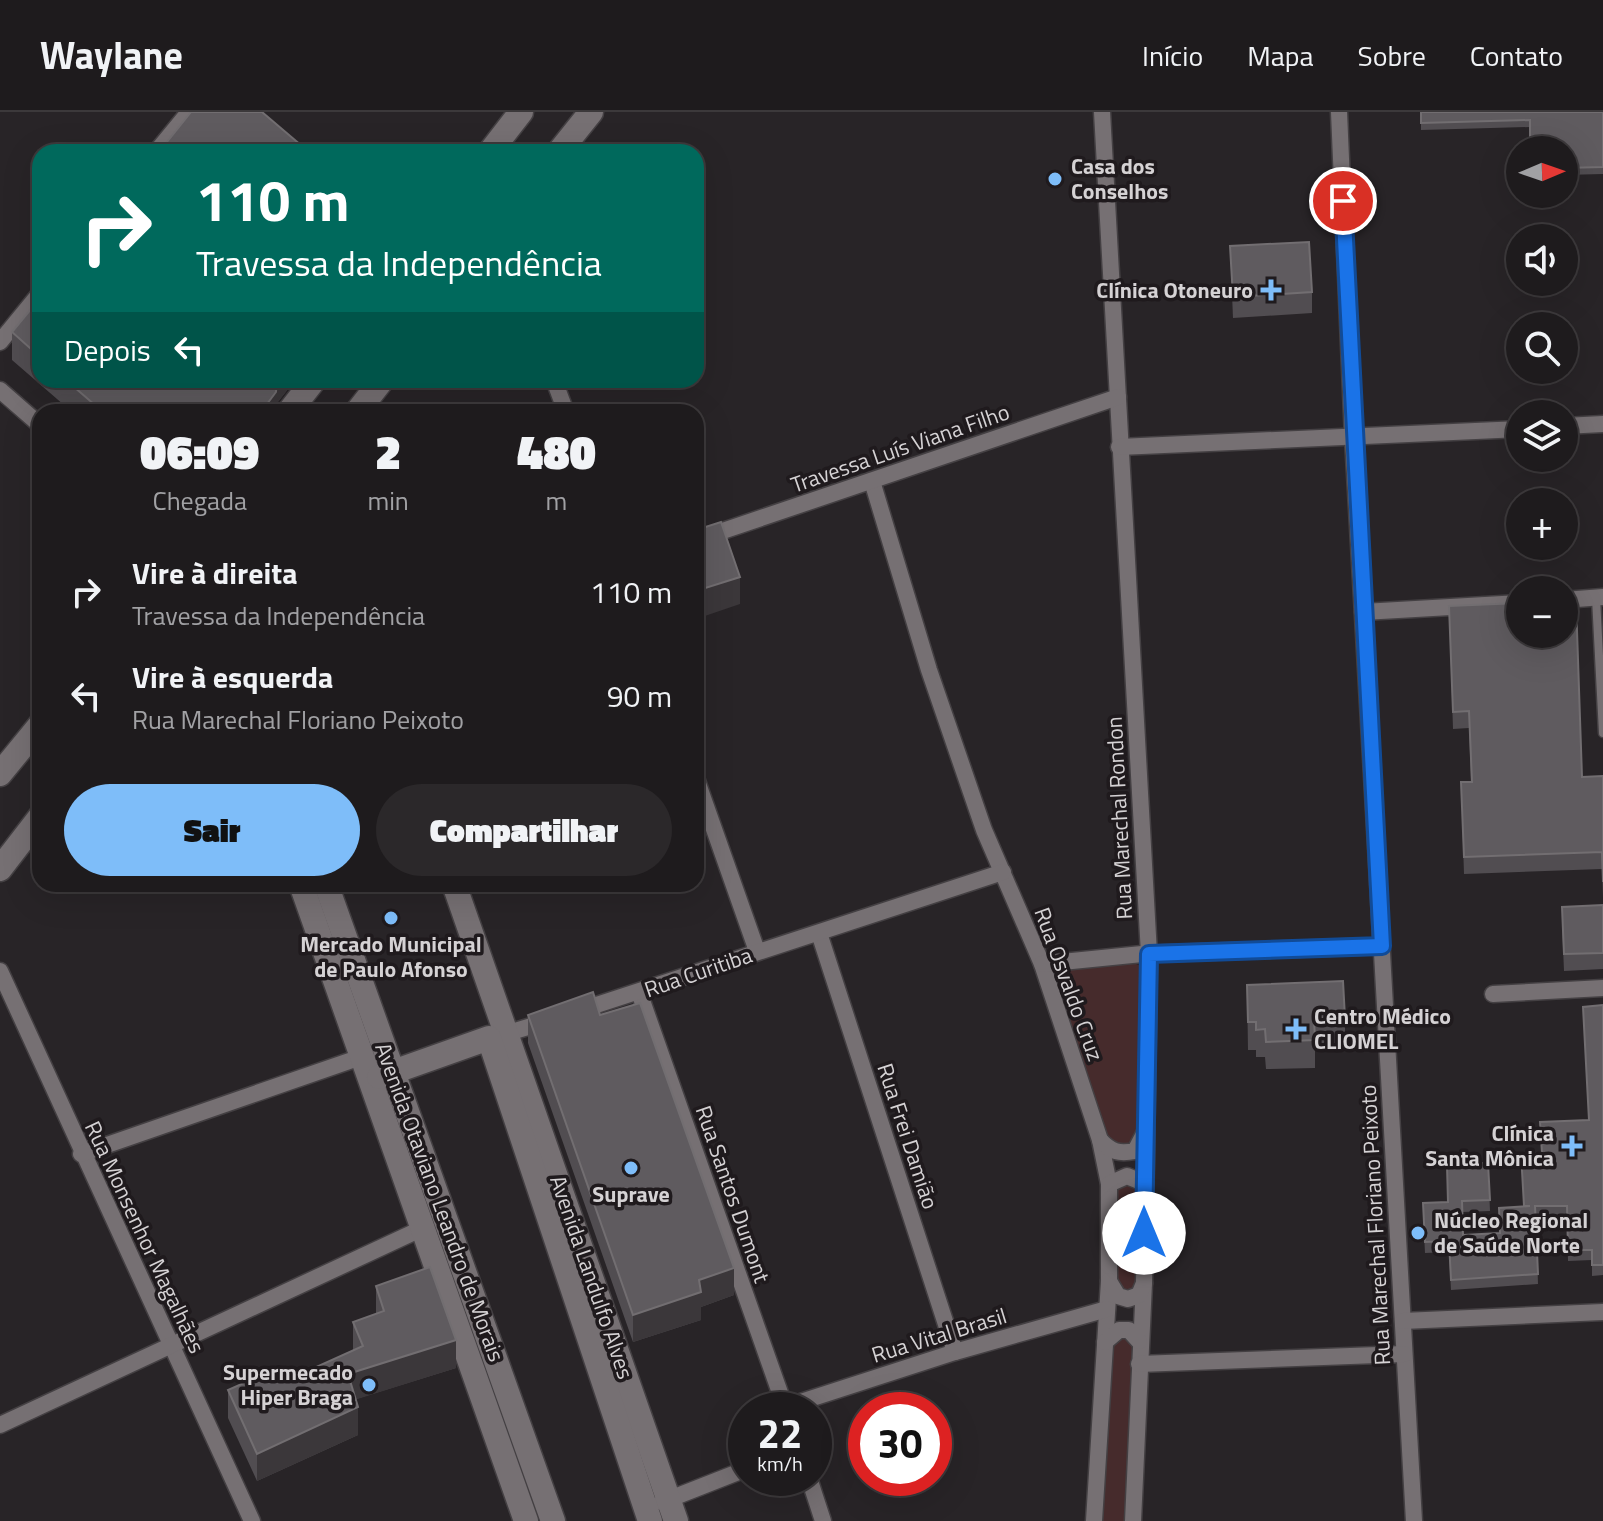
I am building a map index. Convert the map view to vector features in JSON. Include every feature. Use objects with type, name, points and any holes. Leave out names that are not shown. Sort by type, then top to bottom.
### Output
[{"type":"street","points":[[163,144],[189,112]]},
{"type":"street","points":[[496,144],[521,112]]},
{"type":"street","points":[[565,144],[591,112]]},
{"type":"street","name":"Rua Marechal Rondon","points":[[1102,112],[1149,954],[1144,1283],[1133,1521]]},
{"type":"street","name":"Rua Marechal Floriano Peixoto","points":[[1339,112],[1353,438],[1414,1521]]},
{"type":"street","points":[[0,342],[32,303]]},
{"type":"street","points":[[295,404],[308,388]]},
{"type":"street","points":[[363,404],[376,388]]},
{"type":"street","points":[[0,390],[32,418]]},
{"type":"street","name":"Travessa Luís Viana Filho","points":[[704,537],[1118,397]]},
{"type":"street","points":[[1578,425],[1603,424]]},
{"type":"street","points":[[1119,447],[1506,430]]},
{"type":"street","name":"Rua Osvaldo Cruz","points":[[872,481],[929,670],[984,830],[1042,964],[1100,1140],[1109,1184],[1109,1281],[1094,1521]]},
{"type":"street","points":[[1578,599],[1600,598]]},
{"type":"street","points":[[1363,612],[1506,604]]},
{"type":"street","points":[[0,774],[32,735]]},
{"type":"street","points":[[704,801],[757,951]]},
{"type":"street","points":[[0,869],[32,827]]},
{"type":"street","name":"Rua Curitiba","points":[[369,1081],[1003,872]]},
{"type":"street","name":"Avenida Otaviano Leandro de Morais","points":[[304,892],[526,1521]]},
{"type":"street","name":"Avenida Otaviano Leandro de Morais","points":[[329,892],[553,1521]]},
{"type":"street","points":[[456,892],[498,1036]]},
{"type":"street","name":"Rua Frei Damião","points":[[819,933],[955,1352]]},
{"type":"street","points":[[1042,964],[1149,954],[1382,946]]},
{"type":"street","name":"Rua Monsenhor Magalhães","points":[[0,971],[81,1154],[252,1521]]},
{"type":"street","points":[[1493,994],[1603,988]]},
{"type":"street","name":"Rua Santos Dumont","points":[[639,992],[780,1392]]},
{"type":"street","name":"Avenida Landulfo Alves","points":[[498,1036],[673,1510]]},
{"type":"street","name":"Avenida Landulfo Alves","points":[[498,1036],[648,1515]]},
{"type":"street","points":[[81,1154],[361,1057]]},
{"type":"street","points":[[1100,1140],[1107,1148],[1121,1154],[1135,1151],[1145,1132]]},
{"type":"street","points":[[1109,1184],[1127,1176],[1144,1183]]},
{"type":"street","points":[[0,1425],[423,1228]]},
{"type":"street","points":[[1109,1281],[1118,1296],[1128,1299],[1139,1295],[1144,1283]]},
{"type":"street","name":"Rua Vital Brasil","points":[[832,1393],[955,1352],[1107,1309]]},
{"type":"street","points":[[1403,1321],[1603,1312]]},
{"type":"street","points":[[1105,1342],[1119,1330],[1129,1330],[1139,1341]]},
{"type":"street","points":[[1139,1364],[1404,1354]]},
{"type":"street","points":[[486,1406],[510,1398]]},
{"type":"street","points":[[648,1515],[673,1510],[728,1479]]},
{"type":"street","points":[[815,1496],[823,1521]]},
{"type":"lane","points":[[1600,598],[1603,733]]},
{"type":"shaded area","points":[[1134,963],[1143,967],[1145,977],[1136,1133],[1132,1141],[1122,1146],[1105,1140],[1058,984],[1068,969]]},
{"type":"shaded area","points":[[1119,1182],[1138,1185],[1137,1283],[1127,1293],[1110,1281],[1111,1196]]},
{"type":"shaded area","points":[[1136,1334],[1132,1521],[1096,1521],[1106,1340]]},
{"type":"building","points":[[191,112],[262,112],[300,144],[165,144]]},
{"type":"building","points":[[1421,112],[1603,112],[1603,167],[1578,168],[1578,136],[1530,136],[1530,120],[1421,123]]},
{"type":"building","points":[[1309,242],[1312,292],[1233,297],[1230,246]]},
{"type":"building","points":[[32,308],[32,350],[12,332]]},
{"type":"building","points":[[75,388],[276,388],[267,404],[94,404]]},
{"type":"building","points":[[721,522],[740,577],[704,588],[704,527]]},
{"type":"building","points":[[1506,604],[1506,648],[1578,648],[1582,777],[1603,776],[1603,882],[1602,852],[1464,857],[1461,782],[1472,782],[1469,711],[1453,712],[1449,606]]},
{"type":"building","points":[[1603,905],[1603,953],[1564,954],[1562,907]]},
{"type":"building","points":[[1343,981],[1345,1018],[1314,1019],[1315,1040],[1266,1042],[1265,1029],[1256,1030],[1256,1022],[1248,1022],[1247,985]]},
{"type":"building","name":"Suprave","points":[[593,992],[600,1015],[640,1003],[734,1268],[699,1280],[701,1292],[633,1315],[528,1015]]},
{"type":"building","points":[[1603,1005],[1603,1265],[1592,1265],[1592,1250],[1568,1250],[1567,1206],[1535,1206],[1538,1274],[1451,1280],[1449,1241],[1425,1242],[1423,1203],[1448,1202],[1447,1165],[1488,1163],[1490,1200],[1462,1201],[1463,1235],[1500,1233],[1499,1208],[1530,1206],[1524,1206],[1521,1153],[1542,1153],[1540,1122],[1589,1120],[1583,1007]]},
{"type":"building","points":[[430,1267],[456,1340],[348,1374],[358,1407],[257,1454],[228,1390],[271,1371],[312,1369],[363,1346],[353,1322],[384,1311],[376,1286]]},
{"type":"place","name":"Casa dos Conselhos","points":[[1055,179]]},
{"type":"place","name":"Clínica Otoneuro","points":[[1271,290]]},
{"type":"place","name":"Mercado Municipal de Paulo Afonso","points":[[391,918]]},
{"type":"place","name":"Centro Médico CLIOMEL","points":[[1296,1029]]},
{"type":"place","name":"Clínica Santa Mônica","points":[[1572,1146]]},
{"type":"place","name":"Suprave","points":[[631,1168]]},
{"type":"place","name":"Núcleo Regional de Saúde Norte","points":[[1418,1233]]},
{"type":"place","name":"Supermecado Hiper Braga","points":[[369,1385]]},
{"type":"route","points":[[1144,1233],[1149,954],[1382,946],[1353,438],[1343,201]]}]
